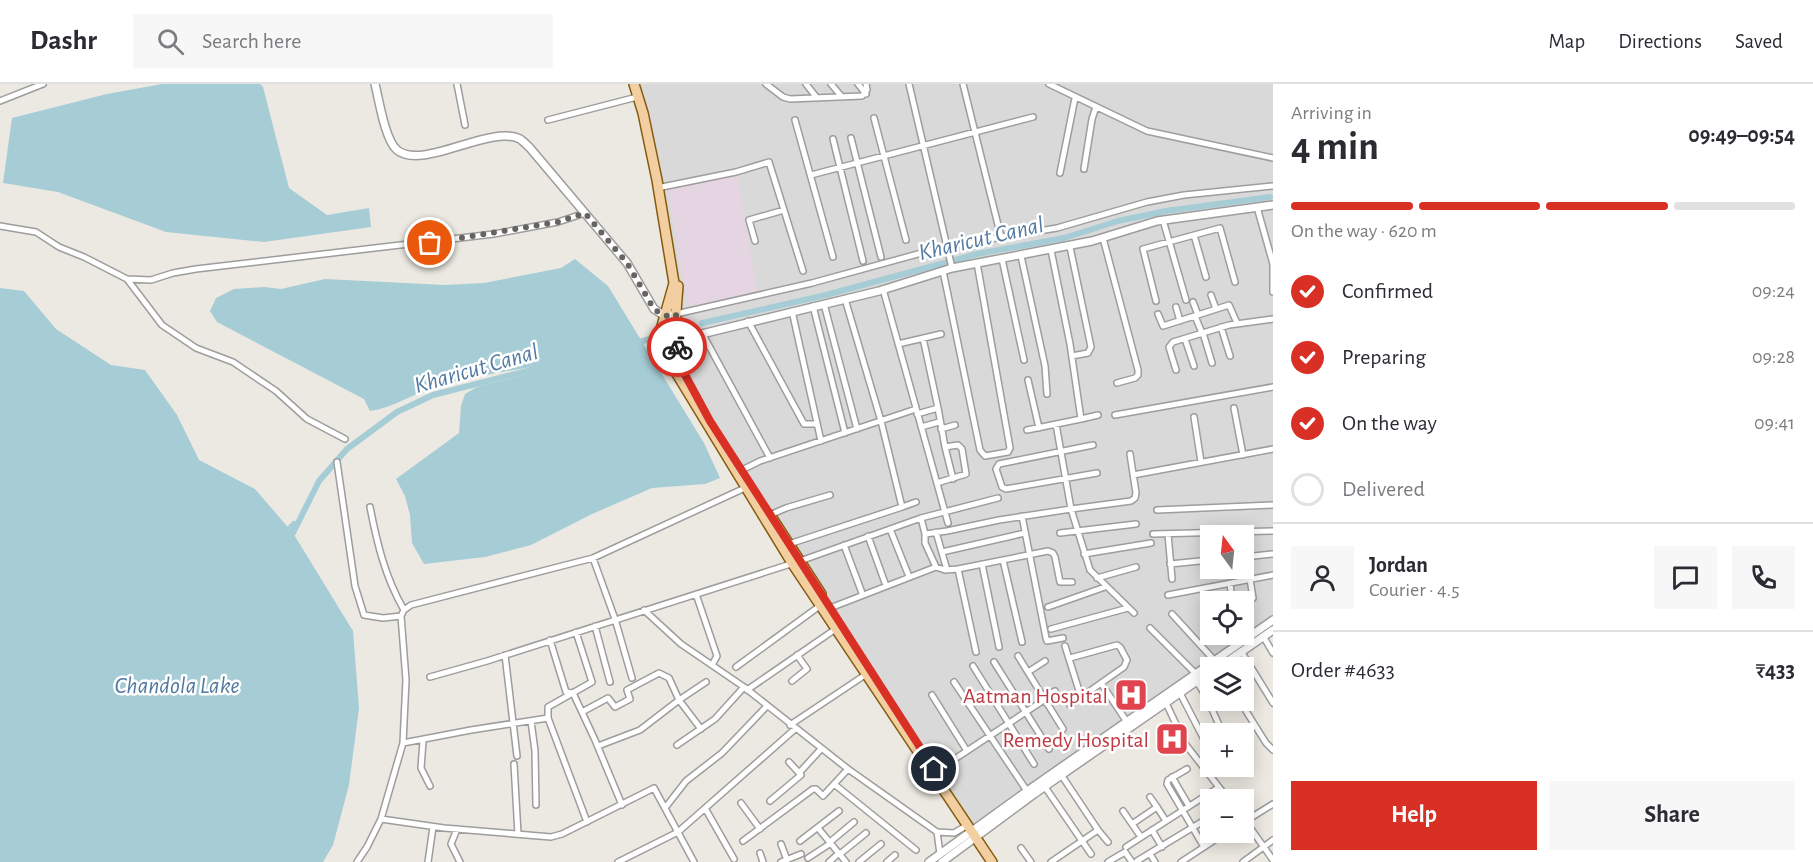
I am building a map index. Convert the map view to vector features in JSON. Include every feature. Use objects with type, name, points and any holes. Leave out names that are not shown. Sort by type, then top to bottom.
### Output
[{"type":"main road","points":[[636,84],[637,97],[643,113],[657,180],[674,283],[660,333],[666,356],[747,486],[992,862]]},
{"type":"main road","points":[[636,84],[647,112],[678,283],[677,360],[685,379],[747,486],[770,516],[788,544],[796,562]]},
{"type":"main road","points":[[826,607],[837,628],[869,672]]},
{"type":"main road","points":[[973,832],[998,862]]},
{"type":"street","points":[[0,101],[43,84]]},
{"type":"street","points":[[375,84],[391,139],[397,149],[408,155],[419,155],[505,136],[519,139],[530,148],[627,263],[654,309],[665,316],[812,283],[947,246],[1058,228],[1147,202],[1184,195],[1273,186]]},
{"type":"street","points":[[457,84],[465,125]]},
{"type":"street","points":[[766,84],[783,97],[790,99],[866,94]]},
{"type":"street","points":[[806,84],[817,98]]},
{"type":"street","points":[[831,84],[842,97]]},
{"type":"street","points":[[858,84],[866,94]]},
{"type":"street","points":[[866,84],[866,94]]},
{"type":"street","points":[[909,84],[952,268]]},
{"type":"street","points":[[963,84],[1001,237]]},
{"type":"street","points":[[1049,84],[1060,87],[1075,98],[1147,131],[1273,158]]},
{"type":"street","points":[[548,120],[637,97]]},
{"type":"street","points":[[1060,173],[1075,98]]},
{"type":"street","points":[[1084,170],[1096,107]]},
{"type":"street","points":[[812,175],[1033,117]]},
{"type":"street","points":[[874,118],[906,240]]},
{"type":"street","points":[[795,120],[833,257]]},
{"type":"street","points":[[851,138],[880,257]]},
{"type":"street","points":[[832,139],[863,261]]},
{"type":"street","points":[[662,187],[736,172],[769,162],[803,271]]},
{"type":"street","points":[[661,341],[677,340],[884,290],[952,268],[1070,247],[1163,220],[1273,205]]},
{"type":"street","points":[[1257,207],[1273,264],[1273,292]]},
{"type":"street","points":[[755,242],[749,219],[784,210]]},
{"type":"street","points":[[0,226],[36,232],[59,247],[127,279],[151,280],[196,269],[462,239],[558,222],[585,213]]},
{"type":"street","points":[[1163,220],[1186,300]]},
{"type":"street","points":[[1156,301],[1143,249],[1220,228],[1235,282]]},
{"type":"street","points":[[1194,235],[1206,277]]},
{"type":"street","points":[[1103,237],[1138,370],[1135,378],[1117,383]]},
{"type":"street","points":[[1070,247],[1091,347],[1088,353],[1072,356]]},
{"type":"street","points":[[1051,250],[1072,356],[1080,419]]},
{"type":"street","points":[[1021,256],[1045,366],[1047,394]]},
{"type":"street","points":[[1002,259],[1024,360]]},
{"type":"street","points":[[943,271],[980,450],[985,456],[996,455],[1008,452],[1010,448],[977,264]]},
{"type":"street","points":[[127,279],[162,325],[196,348],[234,362],[276,391],[307,419],[345,439]]},
{"type":"street","points":[[884,290],[948,523]]},
{"type":"street","points":[[1211,295],[1215,309]]},
{"type":"street","points":[[845,299],[881,421],[902,507]]},
{"type":"street","points":[[1193,302],[1212,363]]},
{"type":"street","points":[[824,304],[857,429]]},
{"type":"street","points":[[1158,315],[1163,326],[1229,305],[1232,307],[1237,323]]},
{"type":"street","points":[[813,306],[845,433]]},
{"type":"street","points":[[1176,307],[1180,321]]},
{"type":"street","points":[[792,311],[820,441]]},
{"type":"street","points":[[1176,370],[1169,347],[1173,342],[1237,323],[1273,319]]},
{"type":"street","points":[[748,321],[804,424],[817,424]]},
{"type":"street","points":[[1221,327],[1230,356]]},
{"type":"street","points":[[702,333],[770,458]]},
{"type":"street","points":[[898,344],[941,334]]},
{"type":"street","points":[[923,338],[939,422],[953,479]]},
{"type":"street","points":[[1185,339],[1194,366]]},
{"type":"street","points":[[1028,380],[1039,428]]},
{"type":"street","points":[[1115,415],[1273,387]]},
{"type":"street","points":[[740,471],[770,458],[881,421],[938,408]]},
{"type":"street","points":[[1234,408],[1243,455]]},
{"type":"street","points":[[1027,430],[1098,415]]},
{"type":"street","points":[[1194,417],[1201,462]]},
{"type":"street","points":[[921,427],[939,422]]},
{"type":"street","points":[[1056,424],[1071,509],[1090,570],[1134,614]]},
{"type":"street","points":[[941,429],[956,425]]},
{"type":"street","points":[[1093,445],[999,464],[996,469],[1004,489],[1097,472]]},
{"type":"street","points":[[937,483],[966,474],[960,446],[945,447]]},
{"type":"street","points":[[1133,475],[1273,449]]},
{"type":"street","points":[[925,534],[1022,516],[1131,501],[1135,498],[1136,493],[1131,454]]},
{"type":"street","points":[[337,462],[355,586],[364,615],[382,618],[403,613],[411,605],[593,558],[747,486]]},
{"type":"street","points":[[770,516],[786,508],[830,495]]},
{"type":"street","points":[[430,677],[796,562],[921,518],[998,498]]},
{"type":"street","points":[[788,544],[916,502]]},
{"type":"street","points":[[1157,510],[1273,505]]},
{"type":"street","points":[[357,862],[381,819],[403,743],[406,680],[403,613],[379,551],[370,507]]},
{"type":"street","points":[[1022,516],[1047,641],[1063,638]]},
{"type":"street","points":[[921,518],[925,543],[936,567]]},
{"type":"street","points":[[1060,532],[1136,524]]},
{"type":"street","points":[[890,529],[908,574]]},
{"type":"street","points":[[1153,534],[1273,531]]},
{"type":"street","points":[[936,532],[947,570]]},
{"type":"street","points":[[942,552],[1025,533]]},
{"type":"street","points":[[1168,534],[1172,579]]},
{"type":"street","points":[[868,536],[885,583]]},
{"type":"street","points":[[1084,554],[1151,543]]},
{"type":"street","points":[[843,545],[862,593]]},
{"type":"street","points":[[736,667],[826,607],[936,567],[947,570],[958,569],[1048,551],[1053,553],[1060,582],[1072,582]]},
{"type":"street","points":[[1254,555],[1273,554]]},
{"type":"street","points":[[593,558],[615,619],[632,678]]},
{"type":"street","points":[[1004,560],[1022,642]]},
{"type":"street","points":[[1170,564],[1200,561]]},
{"type":"street","points":[[982,564],[999,647]]},
{"type":"street","points":[[1097,578],[1136,567]]},
{"type":"street","points":[[958,569],[976,652]]},
{"type":"street","points":[[1254,578],[1273,575]]},
{"type":"street","points":[[1168,595],[1250,579],[1252,591]]},
{"type":"street","points":[[1230,583],[1231,591]]},
{"type":"street","points":[[1048,607],[1105,587]]},
{"type":"street","points":[[696,594],[717,656],[712,665]]},
{"type":"street","points":[[1051,629],[1128,608]]},
{"type":"street","points":[[644,610],[681,644],[745,688],[821,749],[937,832],[973,832],[1062,776],[1200,675]]},
{"type":"street","points":[[1172,614],[1210,657]]},
{"type":"street","points":[[1225,657],[1273,620]]},
{"type":"street","points":[[595,626],[610,681]]},
{"type":"street","points":[[677,745],[716,719],[745,688],[837,628]]},
{"type":"street","points":[[1150,628],[1196,678],[1218,723]]},
{"type":"street","points":[[1229,657],[1273,630]]},
{"type":"street","points":[[576,632],[592,682],[548,707],[548,718],[587,822]]},
{"type":"street","points":[[1263,636],[1273,653]]},
{"type":"street","points":[[550,640],[566,692],[573,693]]},
{"type":"street","points":[[1065,646],[1081,697]]},
{"type":"street","points":[[1070,658],[1112,646],[1120,647],[1127,660],[1127,664],[1070,705]]},
{"type":"street","points":[[1241,651],[1273,704]]},
{"type":"street","points":[[505,655],[517,756]]},
{"type":"street","points":[[792,681],[807,669],[797,655]]},
{"type":"street","points":[[1018,656],[1063,729]]},
{"type":"street","points":[[1028,672],[1045,661]]},
{"type":"street","points":[[994,662],[1049,748]]},
{"type":"street","points":[[973,666],[1034,764]]},
{"type":"street","points":[[618,862],[678,832],[792,727],[869,672]]},
{"type":"street","points":[[582,712],[608,698],[615,707],[630,699],[627,690],[659,673],[669,678],[679,700],[701,729]]},
{"type":"street","points":[[929,862],[941,858],[1026,791],[1127,722],[1180,693],[1200,676]]},
{"type":"street","points":[[598,746],[640,730],[706,682]]},
{"type":"street","points":[[954,682],[1026,791]]},
{"type":"street","points":[[1101,683],[1127,722]]},
{"type":"street","points":[[934,773],[1009,724],[1054,691]]},
{"type":"street","points":[[573,693],[622,805]]},
{"type":"street","points":[[1180,693],[1200,732]]},
{"type":"street","points":[[932,695],[967,751]]},
{"type":"street","points":[[1126,847],[1219,787],[1186,745],[1165,701]]},
{"type":"street","points":[[665,808],[686,782],[722,753],[767,706]]},
{"type":"street","points":[[1246,711],[1273,750]]},
{"type":"street","points":[[403,743],[548,718]]},
{"type":"street","points":[[531,721],[535,751],[536,805]]},
{"type":"street","points":[[1266,743],[1273,738]]},
{"type":"street","points":[[423,741],[421,768],[430,786]]},
{"type":"street","points":[[770,801],[801,775],[800,772],[821,749]]},
{"type":"street","points":[[789,762],[800,772]]},
{"type":"street","points":[[514,764],[518,834]]},
{"type":"street","points":[[743,841],[813,789],[823,796],[848,769]]},
{"type":"street","points":[[1187,769],[1172,777],[1167,784],[1204,847]]},
{"type":"street","points":[[1062,776],[1108,842]]},
{"type":"street","points":[[1172,777],[1189,806]]},
{"type":"street","points":[[834,784],[916,850]]},
{"type":"street","points":[[1045,787],[1091,854]]},
{"type":"street","points":[[381,819],[457,829],[551,837],[562,834],[654,788],[694,862]]},
{"type":"street","points":[[1150,797],[1166,821]]},
{"type":"street","points":[[741,803],[760,829]]},
{"type":"street","points":[[1254,815],[1273,804]]},
{"type":"street","points":[[1132,824],[1157,807]]},
{"type":"street","points":[[705,808],[734,859]]},
{"type":"street","points":[[800,841],[839,811]]},
{"type":"street","points":[[1123,811],[1141,837]]},
{"type":"street","points":[[808,858],[854,822]]},
{"type":"street","points":[[1137,861],[1200,823]]},
{"type":"street","points":[[428,862],[433,826]]},
{"type":"street","points":[[818,828],[846,862]]},
{"type":"street","points":[[457,829],[451,844],[460,862]]},
{"type":"street","points":[[1051,862],[1098,830]]},
{"type":"street","points":[[1152,830],[1162,847]]},
{"type":"street","points":[[937,832],[941,858]]},
{"type":"street","points":[[828,862],[866,833]]},
{"type":"street","points":[[1254,834],[1273,860]]},
{"type":"street","points":[[1243,862],[1273,840]]},
{"type":"street","points":[[1181,862],[1210,843]]},
{"type":"street","points":[[781,844],[784,861],[801,854]]},
{"type":"street","points":[[859,862],[881,844]]},
{"type":"street","points":[[1021,848],[1031,862]]},
{"type":"street","points":[[1108,862],[1123,852],[1132,862]]},
{"type":"street","points":[[760,853],[763,862]]},
{"type":"street","points":[[1150,854],[1155,862]]},
{"type":"street","points":[[887,862],[895,855]]},
{"type":"street","points":[[1191,855],[1196,862]]},
{"type":"shaded area","points":[[634,84],[1273,84],[1273,634],[1237,657],[1200,657],[1200,682],[971,833],[867,674],[661,341],[668,306],[671,258]]},
{"type":"shaded area","points":[[737,174],[757,291],[693,306],[687,303],[667,186]]},
{"type":"water","points":[[162,84],[260,84],[263,87],[289,188],[327,215],[369,208],[371,227],[264,242],[166,232],[58,192],[3,183],[12,118],[107,94]]},
{"type":"water","points":[[575,259],[608,286],[704,443],[720,478],[705,484],[652,488],[592,514],[531,545],[485,557],[424,564],[412,543],[410,515],[405,496],[396,479],[459,433],[461,406],[465,394],[477,387],[543,370],[543,365],[434,387],[387,407],[370,411],[364,399],[217,322],[210,311],[216,298],[234,289],[264,287],[281,289],[325,279],[445,285],[484,283],[561,268]]},
{"type":"water","name":"Chandola Lake","points":[[0,288],[24,291],[56,329],[111,365],[145,370],[177,415],[199,460],[255,489],[293,533],[353,631],[359,708],[349,785],[333,845],[323,862],[0,862]]},
{"type":"waterway","name":"Kharicut Canal","points":[[702,323],[826,295],[977,254],[1064,238],[1118,221],[1166,211],[1270,197]]},
{"type":"waterway","name":"Kharicut Canal","points":[[636,343],[650,339]]},
{"type":"waterway","name":"Kharicut Canal","points":[[285,533],[294,524],[293,533],[319,481],[347,449],[397,412],[433,395],[551,365]]},
{"type":"way so far","points":[[430,243],[558,222],[585,213],[627,263],[654,309],[665,316],[676,314],[677,347]]},
{"type":"place","name":"Aatman Hospital","points":[[1131,695]]},
{"type":"place","name":"Remedy Hospital","points":[[1172,739]]},
{"type":"route","points":[[677,347],[677,360],[685,379],[740,471],[934,769]]}]
